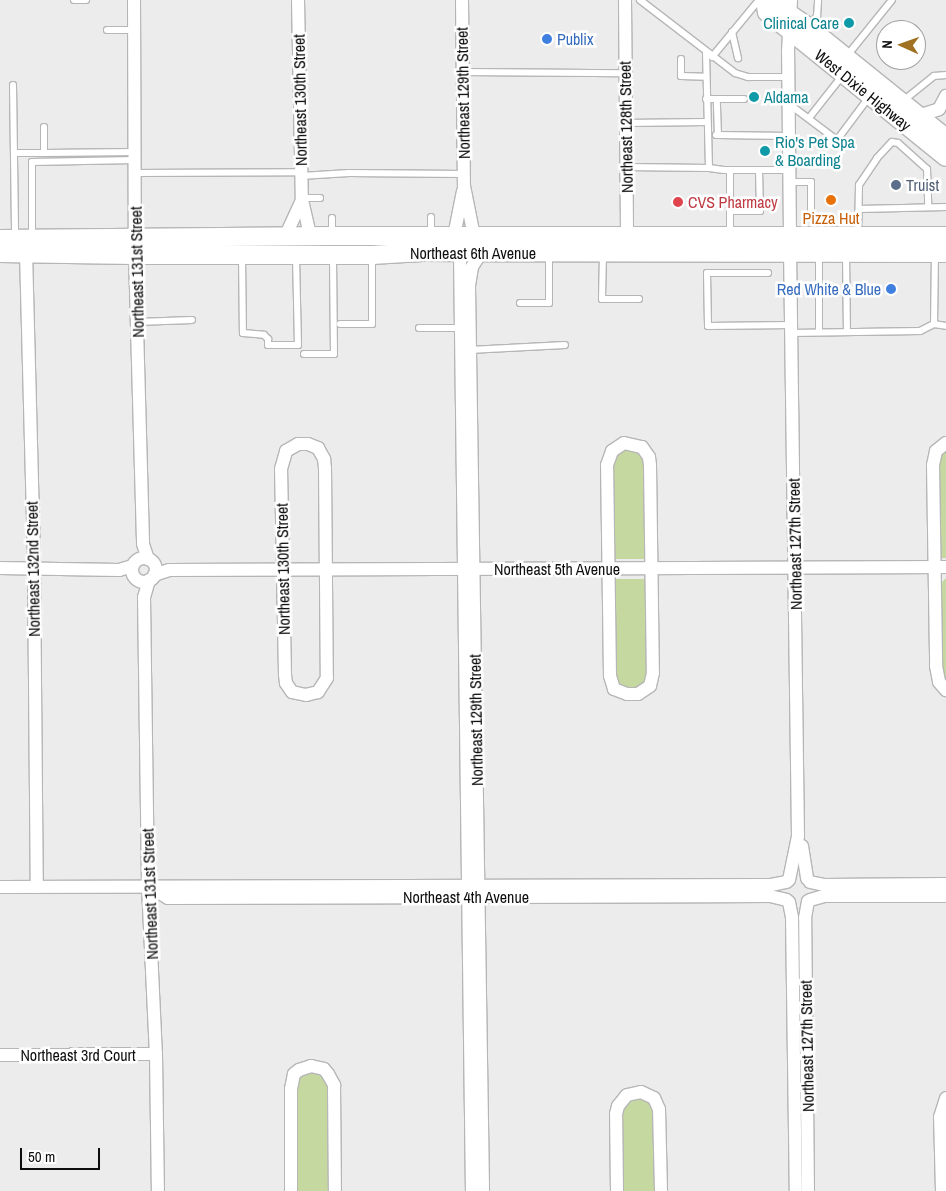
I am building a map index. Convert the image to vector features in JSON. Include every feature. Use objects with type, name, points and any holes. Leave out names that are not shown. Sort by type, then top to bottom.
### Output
[{"type":"main road","name":"West Dixie Highway","points":[[764,0],[767,12],[791,16],[845,66],[901,102],[946,138]]},
{"type":"main road","name":"West Dixie Highway","points":[[769,0],[808,28],[845,66],[870,96],[946,157]]},
{"type":"main road","name":"Northeast 6th Avenue","points":[[135,247],[310,236],[431,237],[481,253],[627,254],[759,252],[780,243],[790,244],[858,236],[946,236]]},
{"type":"main road","name":"Northeast 6th Avenue","points":[[0,253],[29,246],[135,247],[242,254],[372,255],[422,252],[457,244],[474,236],[730,236],[790,244],[819,252],[940,253]]},
{"type":"main road","points":[[422,252],[458,244],[474,236]]},
{"type":"main road","points":[[457,244],[472,246],[504,236]]},
{"type":"main road","name":"Northeast 6th Avenue","points":[[7,239],[29,246]]},
{"type":"street","name":"Northeast 131st Street","points":[[134,0],[135,247],[143,544],[148,886],[156,1054],[158,1191]]},
{"type":"street","name":"Northeast 130th Street","points":[[298,0],[302,199],[310,236]]},
{"type":"street","name":"Northeast 129th Street","points":[[462,0],[464,180],[457,244],[461,328],[466,350]]},
{"type":"street","name":"Northeast 128th Street","points":[[624,0],[627,254]]},
{"type":"street","name":"Northeast 127th Street","points":[[788,881],[798,836],[789,136],[791,16]]},
{"type":"street","points":[[918,116],[939,109],[946,96]]},
{"type":"street","name":"Northeast 129th Street","points":[[464,180],[474,236]]},
{"type":"street","name":"Northeast 130th Street","points":[[285,237],[302,199]]},
{"type":"street","name":"Northeast 132nd Street","points":[[29,246],[37,887]]},
{"type":"street","name":"Northeast 129th Street","points":[[472,1191],[473,891],[466,350],[470,276],[481,253]]},
{"type":"street","name":"Northeast 130th Street","points":[[304,443],[318,448],[324,459],[325,569],[327,678],[318,692],[306,695],[292,692],[286,683],[282,570],[282,462],[289,448],[304,443]]},
{"type":"street","points":[[631,443],[642,447],[649,457],[651,568],[653,680],[645,691],[638,694],[620,692],[611,683],[608,568],[609,457],[617,446],[631,443]]},
{"type":"street","points":[[946,443],[936,451],[934,458],[940,567],[936,666],[939,682],[946,690]]},
{"type":"street","name":"Northeast 5th Avenue","points":[[0,568],[282,570],[940,567]]},
{"type":"street","name":"Northeast 127th Street","points":[[798,836],[803,848],[808,881]]},
{"type":"street","points":[[946,884],[824,885],[798,877],[788,881],[784,889],[788,901],[801,905],[809,900],[824,896],[946,896]]},
{"type":"street","name":"Northeast 4th Avenue","points":[[0,887],[148,886],[168,898],[770,884],[788,881]]},
{"type":"street","points":[[808,881],[813,889],[809,900]]},
{"type":"street","name":"Northeast 129th Street","points":[[473,891],[483,1191]]},
{"type":"street","name":"Northeast 4th Avenue","points":[[473,891],[770,896],[788,901]]},
{"type":"street","name":"Northeast 127th Street","points":[[808,1191],[805,918],[809,900]]},
{"type":"street","name":"Northeast 127th Street","points":[[788,901],[792,926],[796,1191]]},
{"type":"street","name":"Northeast 3rd Court","points":[[0,1055],[156,1054]]},
{"type":"street","points":[[291,1191],[291,1089],[294,1074],[311,1066],[324,1069],[334,1085],[335,1191]]},
{"type":"street","points":[[616,1191],[616,1114],[618,1106],[627,1094],[641,1092],[654,1098],[659,1109],[661,1191]]},
{"type":"street","points":[[942,1191],[940,1117],[946,1098]]},
{"type":"lane","points":[[74,0],[86,0]]},
{"type":"lane","points":[[640,0],[709,55],[739,75],[789,77]]},
{"type":"lane","points":[[709,168],[706,77],[709,55],[732,32],[759,0]]},
{"type":"lane","points":[[808,28],[817,16],[818,0]]},
{"type":"lane","points":[[809,118],[892,0]]},
{"type":"lane","points":[[106,30],[135,30]]},
{"type":"lane","points":[[732,32],[738,58]]},
{"type":"lane","points":[[681,59],[681,76],[706,77]]},
{"type":"lane","points":[[463,72],[626,73]]},
{"type":"lane","points":[[901,102],[934,76],[946,76]]},
{"type":"lane","points":[[7,239],[14,153],[13,85]]},
{"type":"lane","points":[[789,104],[837,140],[870,96]]},
{"type":"lane","points":[[706,99],[744,99]]},
{"type":"lane","points":[[717,99],[718,136]]},
{"type":"lane","points":[[626,123],[707,122]]},
{"type":"lane","points":[[44,128],[44,153]]},
{"type":"lane","points":[[708,135],[789,136]]},
{"type":"lane","points":[[858,236],[859,186],[892,142],[898,142],[926,168],[928,207]]},
{"type":"lane","points":[[14,153],[44,153],[135,162],[301,174],[349,173],[464,180]]},
{"type":"lane","points":[[29,246],[32,162],[135,162]]},
{"type":"lane","points":[[626,167],[760,170],[790,176],[811,182],[811,216]]},
{"type":"lane","points":[[730,170],[730,236]]},
{"type":"lane","points":[[730,211],[760,211],[760,170]]},
{"type":"lane","points":[[302,199],[320,198]]},
{"type":"lane","points":[[859,209],[946,207]]},
{"type":"lane","points":[[332,218],[332,236]]},
{"type":"lane","points":[[431,218],[431,237]]},
{"type":"lane","points":[[819,252],[819,332]]},
{"type":"lane","points":[[846,252],[847,332]]},
{"type":"lane","points":[[520,303],[549,303],[549,253]]},
{"type":"lane","points":[[934,324],[940,253]]},
{"type":"lane","points":[[242,254],[243,333],[264,335],[268,339],[268,345],[298,345],[296,254]]},
{"type":"lane","points":[[304,354],[334,354],[333,254]]},
{"type":"lane","points":[[603,254],[602,299],[638,299]]},
{"type":"lane","points":[[340,324],[372,324],[372,255]]},
{"type":"lane","points":[[768,273],[707,273],[708,326],[819,332],[920,331],[934,324],[946,326]]},
{"type":"lane","points":[[137,322],[192,320]]},
{"type":"lane","points":[[420,328],[461,328]]},
{"type":"lane","points":[[466,350],[565,344]]},
{"type":"green space","points":[[634,448],[646,459],[646,559],[614,559],[610,466],[620,450]]},
{"type":"green space","points":[[946,448],[946,558],[942,558],[938,554],[937,464],[940,453]]},
{"type":"green space","points":[[946,578],[946,684],[942,676],[939,585]]},
{"type":"green space","points":[[614,579],[648,579],[647,686],[626,691],[614,681]]},
{"type":"green space","points":[[316,1070],[329,1081],[332,1191],[295,1191],[297,1077]]},
{"type":"green space","points":[[644,1097],[655,1107],[657,1191],[620,1191],[619,1120],[626,1100]]},
{"type":"place","name":"Clinical Care","points":[[849,23]]},
{"type":"place","name":"Publix","points":[[547,39]]},
{"type":"place","name":"Aldama","points":[[754,97]]},
{"type":"place","name":"Rio's Pet Spa & Boarding","points":[[765,151]]},
{"type":"place","name":"Truist","points":[[896,185]]},
{"type":"place","name":"Pizza Hut","points":[[831,200]]},
{"type":"place","name":"CVS Pharmacy","points":[[678,202]]},
{"type":"place","name":"Red White & Blue","points":[[891,289]]}]
